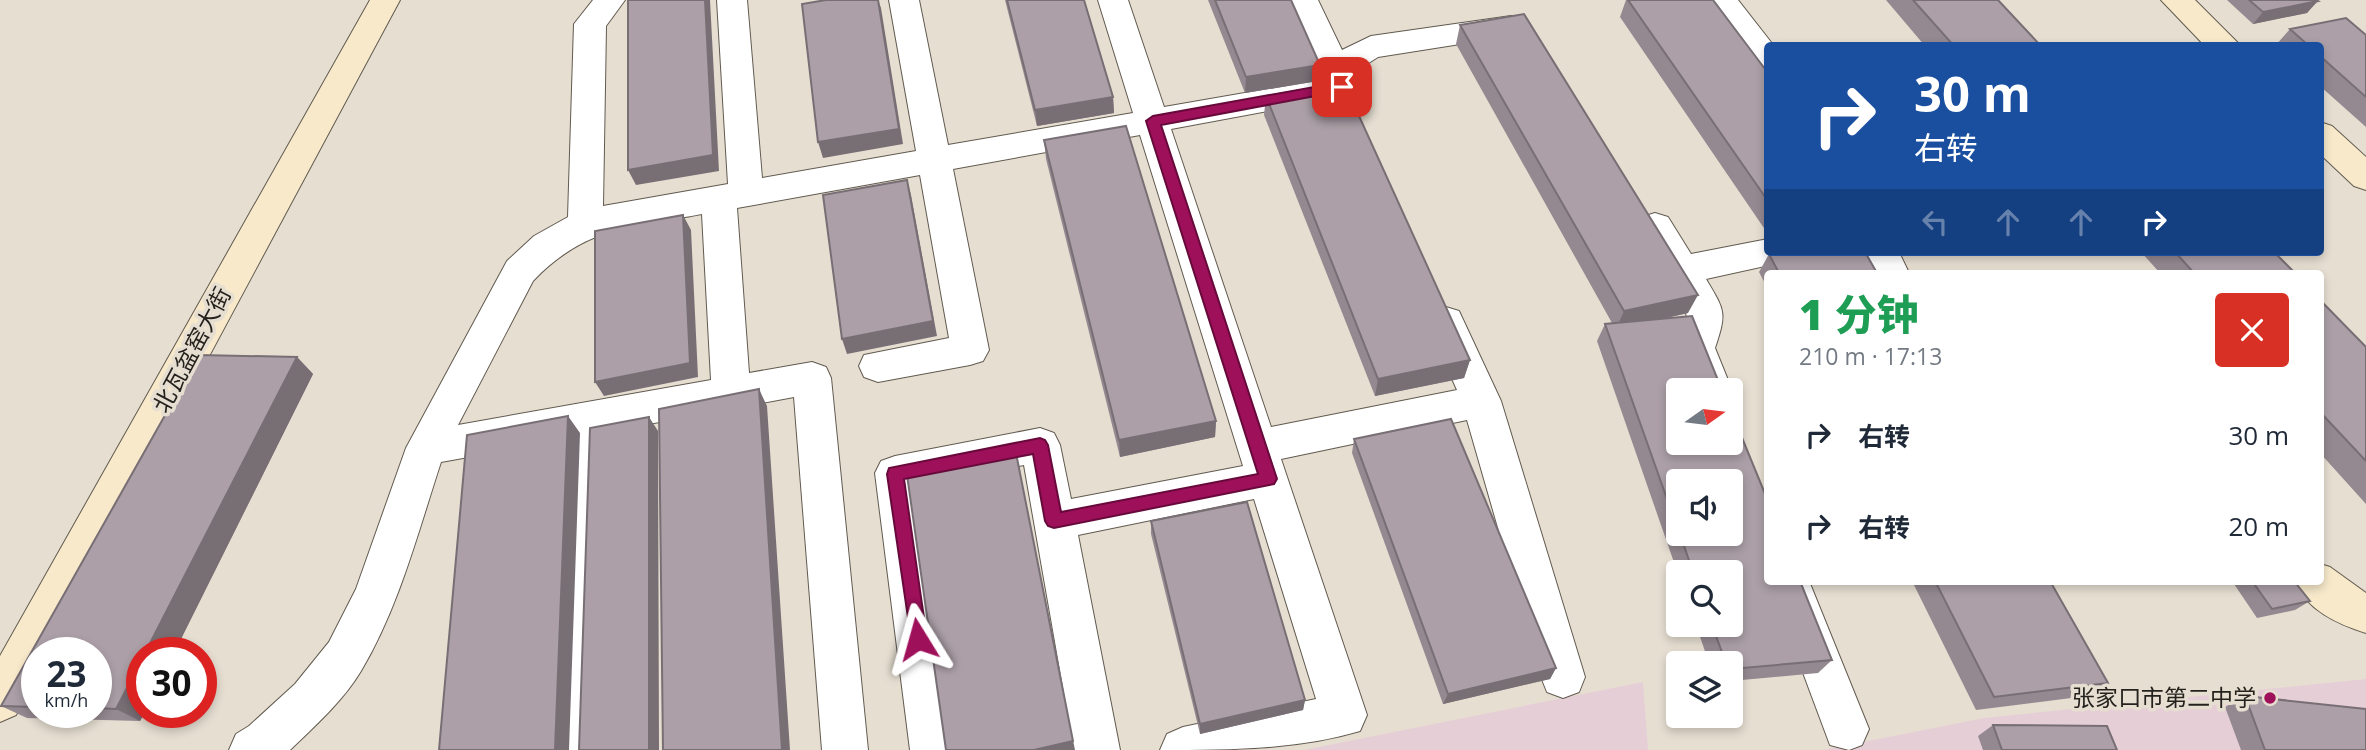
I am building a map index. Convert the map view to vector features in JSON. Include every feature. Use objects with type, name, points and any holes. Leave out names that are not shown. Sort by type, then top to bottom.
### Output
[{"type":"street","name":"北瓦盆窑大街","points":[[0,700],[385,0]]},
{"type":"street","points":[[585,224],[590,24],[610,0]]},
{"type":"street","points":[[731,393],[732,0]]},
{"type":"street","points":[[878,366],[970,350],[904,0]]},
{"type":"street","points":[[1113,0],[1344,715],[1183,750]]},
{"type":"street","points":[[1303,0],[1328,57],[1344,75],[1359,125]]},
{"type":"street","points":[[2176,0],[2221,42]]},
{"type":"street","points":[[1722,1],[1764,55]]},
{"type":"street","points":[[1344,75],[1351,56],[1371,47],[1528,23],[1543,47]]},
{"type":"street","points":[[252,750],[265,742],[311,699],[345,657],[376,594],[426,448],[520,271],[543,247],[567,230],[585,224],[1153,121],[1344,75]]},
{"type":"street","points":[[2324,138],[2366,177]]},
{"type":"street","points":[[1638,200],[1703,306],[1706,318],[1696,348],[1708,378]]},
{"type":"street","points":[[1682,270],[1764,253]]},
{"type":"street","points":[[1431,288],[1481,401],[1563,677]]},
{"type":"street","points":[[426,448],[812,378],[845,750]]},
{"type":"street","points":[[1054,521],[1481,401]]},
{"type":"street","points":[[578,750],[587,419]]},
{"type":"street","points":[[933,750],[895,474],[1040,445],[1097,750]]},
{"type":"street","points":[[1790,585],[1846,729]]},
{"type":"street","points":[[2320,585],[2349,608],[2366,613]]},
{"type":"shaded area","name":"张家口市第二中学","points":[[2366,679],[2366,750],[1823,750],[1984,718]]},
{"type":"shaded area","points":[[1643,682],[1648,750],[1304,750]]},
{"type":"building","points":[[628,0],[705,0],[713,155],[628,170]]},
{"type":"building","points":[[826,0],[878,0],[899,129],[818,142],[802,4]]},
{"type":"building","points":[[1007,0],[1084,0],[1113,97],[1035,110]]},
{"type":"building","points":[[1215,0],[1291,0],[1320,65],[1246,77]]},
{"type":"building","points":[[1628,0],[1713,0],[1764,68],[1764,195]]},
{"type":"building","points":[[1913,0],[1998,0],[2037,42],[1950,42]]},
{"type":"building","points":[[2249,0],[2316,0],[2318,1],[2263,12]]},
{"type":"building","points":[[1524,14],[1698,295],[1624,311],[1460,25]]},
{"type":"building","points":[[2346,18],[2366,35],[2366,97],[2324,60],[2324,42],[2305,42],[2290,29]]},
{"type":"building","points":[[1344,83],[1470,360],[1378,379],[1266,96]]},
{"type":"building","points":[[1126,126],[1216,421],[1119,440],[1044,140]]},
{"type":"building","points":[[907,180],[933,321],[842,339],[823,195]]},
{"type":"building","points":[[683,215],[690,363],[595,382],[595,231]]},
{"type":"building","points":[[1770,256],[1867,256],[1875,270],[1777,270]]},
{"type":"building","points":[[2179,256],[2278,256],[2292,270],[2191,270]]},
{"type":"building","points":[[2324,304],[2366,347],[2366,461],[2324,416]]},
{"type":"building","points":[[1692,316],[1717,378],[1666,378],[1666,455],[1743,455],[1743,440],[1764,491],[1764,585],[1802,585],[1832,660],[1743,668],[1743,651],[1722,651],[1716,637],[1743,637],[1743,560],[1689,560],[1684,546],[1743,546],[1743,469],[1666,469],[1666,496],[1605,324]]},
{"type":"building","points":[[199,355],[297,357],[153,637],[126,637],[126,690],[116,709],[112,709],[112,637],[40,637]]},
{"type":"building","points":[[759,389],[782,750],[663,750],[659,409]]},
{"type":"building","points":[[568,416],[555,750],[439,750],[467,435]]},
{"type":"building","points":[[649,417],[649,750],[579,750],[590,428]]},
{"type":"building","points":[[1451,419],[1556,668],[1448,694],[1354,439]]},
{"type":"building","points":[[1016,453],[1073,741],[1034,750],[946,750],[907,475]]},
{"type":"building","points":[[1247,502],[1305,700],[1200,724],[1151,521]]},
{"type":"building","points":[[1937,585],[2052,585],[2108,683],[1994,697]]},
{"type":"building","points":[[2255,585],[2297,585],[2310,601],[2272,609]]},
{"type":"building","points":[[21,671],[21,707],[1,706]]},
{"type":"building","points":[[2245,696],[2366,709],[2366,750],[2265,750]]},
{"type":"building","points":[[1993,725],[2107,726],[2117,750],[2002,750]]},
{"type":"place","name":"张家口市第二中学","points":[[2270,698]]},
{"type":"route","points":[[918,639],[895,474],[1040,445],[1054,521],[1268,479],[1153,121],[1342,87]]}]
